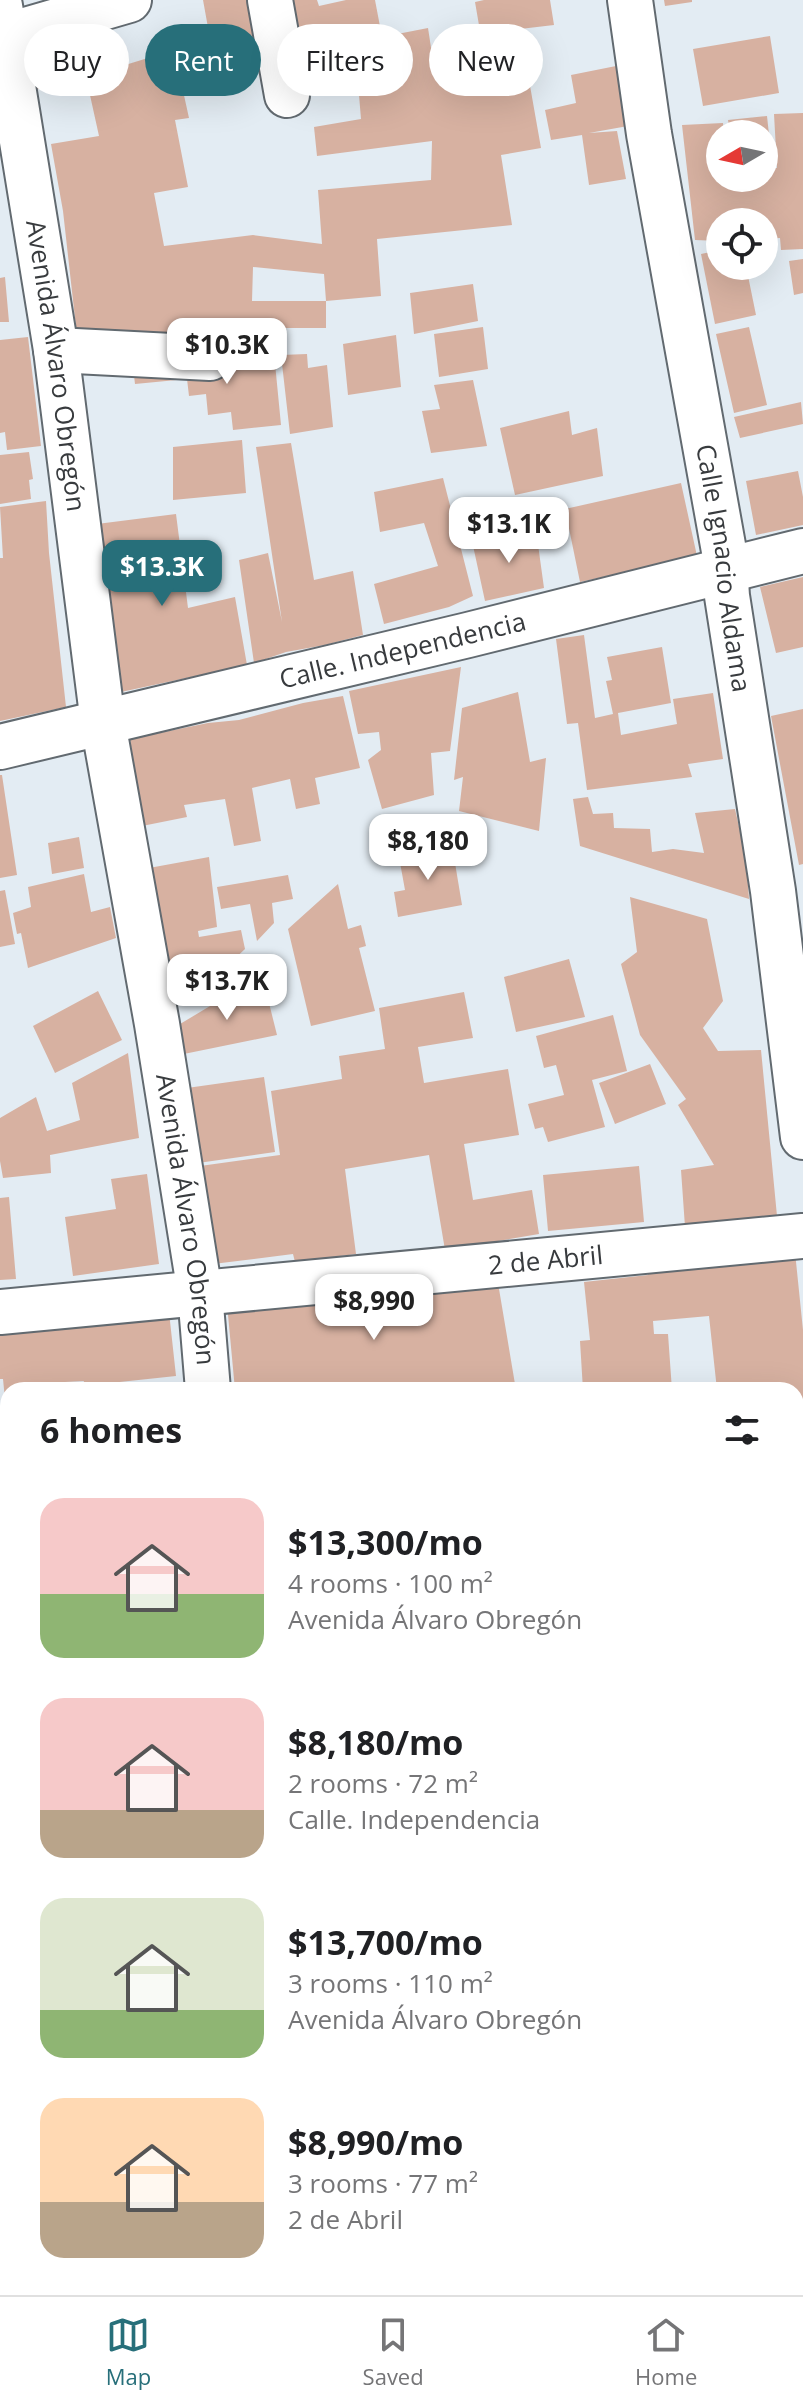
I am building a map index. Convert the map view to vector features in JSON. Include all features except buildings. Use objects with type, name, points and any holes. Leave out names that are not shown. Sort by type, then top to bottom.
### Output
[{"type":"street","points":[[4,48],[129,0]]},
{"type":"street","points":[[270,0],[277,39]]},
{"type":"street","name":"Calle Ignacio Aldama","points":[[630,0],[651,149],[724,551],[727,596],[791,943],[803,1137]]},
{"type":"street","name":"Avenida Álvaro Obregón","points":[[4,48],[56,350],[103,723],[157,1024],[200,1293],[207,1382]]},
{"type":"street","points":[[56,350],[210,358]]},
{"type":"street","name":"Calle. Independencia","points":[[0,747],[803,551]]},
{"type":"street","name":"2 de Abril","points":[[0,1312],[803,1236]]}]
